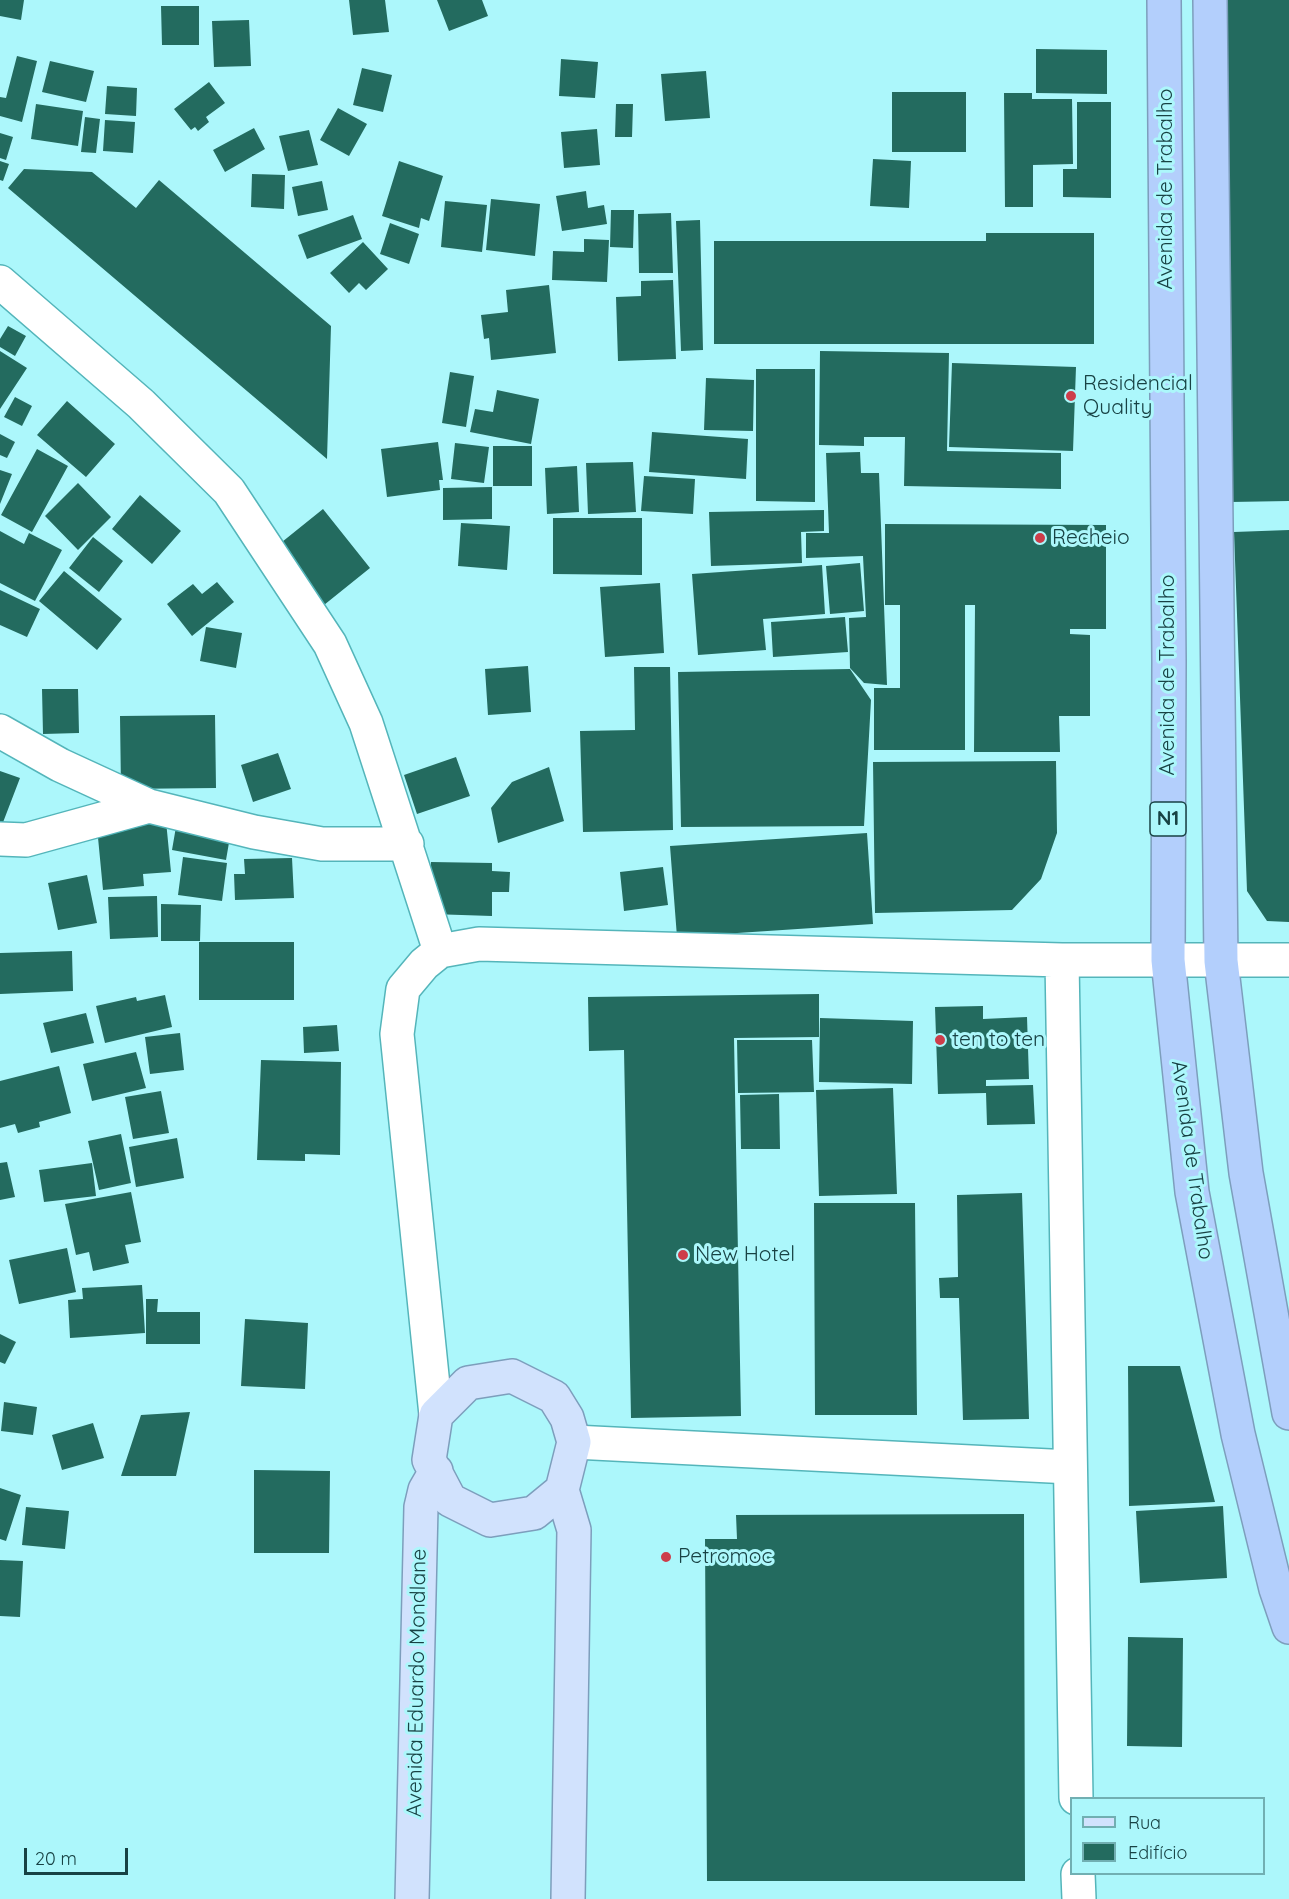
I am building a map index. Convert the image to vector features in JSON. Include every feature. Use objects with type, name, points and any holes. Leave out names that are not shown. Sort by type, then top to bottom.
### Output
[{"type":"highway","name":"Avenida de Trabalho","points":[[1164,0],[1169,649],[1168,960],[1192,1191],[1238,1434],[1282,1587],[1289,1626]]},
{"type":"highway","points":[[1210,0],[1221,961],[1246,1173],[1289,1413]]},
{"type":"main road","points":[[562,1490],[534,1513],[490,1520],[450,1500],[429,1460],[436,1415],[468,1383],[512,1376],[554,1397],[567,1418],[574,1442],[562,1490],[574,1530],[568,1899]]},
{"type":"main road","name":"Avenida Eduardo Mondlane","points":[[412,1899],[421,1507],[425,1490],[435,1471]]},
{"type":"street","points":[[0,282],[141,404],[229,491],[330,644],[366,723],[440,951]]},
{"type":"street","points":[[0,731],[60,765],[149,806],[254,832],[322,844],[407,844]]},
{"type":"street","points":[[0,840],[27,840],[149,806]]},
{"type":"street","points":[[436,1415],[397,1034],[403,989],[440,951],[479,944],[1062,960],[1289,960]]},
{"type":"street","points":[[1062,960],[1077,1797]]},
{"type":"street","points":[[574,1442],[1070,1467]]},
{"type":"street","points":[[1078,1875],[1078,1899]]},
{"type":"building","points":[[0,0],[24,0],[21,20],[0,16]]},
{"type":"building","points":[[349,0],[385,0],[389,32],[353,35]]},
{"type":"building","points":[[437,0],[482,0],[488,16],[449,31]]},
{"type":"building","points":[[1224,0],[1289,0],[1289,501],[1230,502]]},
{"type":"building","points":[[161,6],[199,6],[199,45],[162,45]]},
{"type":"building","points":[[249,20],[251,66],[214,67],[212,21]]},
{"type":"building","points":[[1036,49],[1107,50],[1107,94],[1036,93]]},
{"type":"building","points":[[17,56],[37,61],[22,122],[0,116],[0,97],[6,98]]},
{"type":"building","points":[[561,59],[598,62],[595,98],[559,96]]},
{"type":"building","points":[[50,61],[94,71],[86,102],[42,92]]},
{"type":"building","points":[[362,68],[392,75],[383,112],[353,105]]},
{"type":"building","points":[[706,71],[710,118],[665,121],[661,74]]},
{"type":"building","points":[[209,82],[225,103],[206,117],[209,122],[198,131],[195,127],[191,130],[174,109]]},
{"type":"building","points":[[107,86],[137,88],[136,116],[105,114]]},
{"type":"building","points":[[892,92],[966,92],[966,152],[892,152]]},
{"type":"building","points":[[1004,93],[1032,93],[1032,99],[1072,99],[1073,164],[1033,165],[1033,207],[1005,207]]},
{"type":"building","points":[[1077,102],[1111,102],[1111,198],[1063,197],[1063,169],[1077,169]]},
{"type":"building","points":[[36,104],[83,111],[78,146],[31,139]]},
{"type":"building","points":[[616,104],[633,104],[632,137],[615,137]]},
{"type":"building","points":[[338,108],[367,124],[349,156],[320,140]]},
{"type":"building","points":[[85,117],[100,119],[96,153],[81,152]]},
{"type":"building","points":[[105,120],[135,122],[133,153],[103,151]]},
{"type":"building","points":[[254,128],[265,149],[225,172],[213,150]]},
{"type":"building","points":[[597,129],[600,165],[564,168],[561,132]]},
{"type":"building","points":[[309,130],[318,165],[288,171],[279,136]]},
{"type":"building","points":[[0,133],[13,137],[6,160],[0,158]]},
{"type":"building","points":[[873,159],[911,161],[909,208],[870,206]]},
{"type":"building","points":[[0,161],[9,164],[3,181],[0,180]]},
{"type":"building","points":[[399,161],[443,176],[429,221],[421,218],[419,228],[382,216]]},
{"type":"building","points":[[24,169],[92,172],[136,208],[159,180],[331,326],[327,459],[8,188]]},
{"type":"building","points":[[252,174],[285,175],[284,209],[251,207]]},
{"type":"building","points":[[322,181],[328,210],[298,216],[292,187]]},
{"type":"building","points":[[586,191],[588,208],[604,205],[607,224],[562,231],[556,196]]},
{"type":"building","points":[[491,199],[540,204],[535,256],[486,250]]},
{"type":"building","points":[[445,201],[487,205],[482,252],[441,247]]},
{"type":"building","points":[[611,210],[634,210],[633,248],[610,247]]},
{"type":"building","points":[[671,213],[673,273],[639,273],[638,214]]},
{"type":"building","points":[[353,215],[362,239],[307,259],[298,235]]},
{"type":"building","points":[[700,220],[703,350],[681,351],[676,221]]},
{"type":"building","points":[[390,223],[419,234],[409,264],[380,254]]},
{"type":"building","points":[[986,233],[1094,233],[1094,344],[714,344],[714,241],[986,241]]},
{"type":"building","points":[[584,239],[609,240],[607,282],[552,280],[553,251],[584,252]]},
{"type":"building","points":[[363,242],[388,269],[366,290],[359,283],[349,293],[330,273]]},
{"type":"building","points":[[673,280],[676,359],[618,361],[616,297],[641,296],[641,281]]},
{"type":"building","points":[[549,285],[556,353],[491,360],[489,338],[484,339],[481,315],[508,312],[506,290]]},
{"type":"building","points":[[8,326],[26,336],[15,356],[0,347],[0,339]]},
{"type":"building","points":[[0,351],[27,368],[0,409]]},
{"type":"building","points":[[820,351],[949,353],[947,451],[1061,453],[1061,489],[904,486],[905,437],[864,437],[864,446],[819,445]]},
{"type":"building","points":[[952,363],[1076,367],[1073,451],[949,447]]},
{"type":"building","points":[[756,369],[815,369],[815,502],[756,501]]},
{"type":"building","points":[[450,372],[474,376],[466,427],[442,423]]},
{"type":"building","points":[[706,378],[754,380],[753,431],[704,430]]},
{"type":"building","points":[[497,390],[539,399],[531,444],[470,432],[475,409],[493,412]]},
{"type":"building","points":[[15,397],[32,406],[22,426],[4,417]]},
{"type":"building","points":[[67,401],[115,444],[86,477],[37,435]]},
{"type":"building","points":[[652,432],[748,439],[746,479],[649,472]]},
{"type":"building","points":[[0,434],[15,442],[7,458],[0,455]]},
{"type":"building","points":[[438,442],[443,480],[439,480],[440,490],[387,497],[381,449]]},
{"type":"building","points":[[455,443],[489,447],[484,483],[451,479]]},
{"type":"building","points":[[493,446],[532,446],[532,486],[493,486]]},
{"type":"building","points":[[37,449],[68,466],[32,532],[1,515]]},
{"type":"building","points":[[860,452],[861,473],[879,473],[887,685],[864,683],[850,668],[849,618],[866,617],[863,556],[806,558],[806,533],[829,533],[826,453]]},
{"type":"building","points":[[633,462],[636,512],[588,514],[586,463]]},
{"type":"building","points":[[577,466],[579,512],[547,514],[545,468]]},
{"type":"building","points":[[0,470],[12,474],[0,504]]},
{"type":"building","points":[[644,476],[695,479],[693,514],[641,511]]},
{"type":"building","points":[[78,483],[111,517],[78,550],[45,516]]},
{"type":"building","points":[[492,487],[492,519],[443,520],[443,488]]},
{"type":"building","points":[[140,495],[181,531],[152,564],[112,529]]},
{"type":"building","points":[[323,509],[370,568],[324,605],[277,546]]},
{"type":"building","points":[[824,510],[824,531],[801,532],[802,563],[711,566],[709,512]]},
{"type":"building","points":[[553,518],[642,518],[642,575],[553,574]]},
{"type":"building","points":[[461,523],[510,526],[507,570],[458,566]]},
{"type":"building","points":[[885,524],[1106,525],[1106,629],[1070,629],[1070,634],[1090,635],[1090,716],[1059,716],[1060,752],[974,752],[975,605],[965,605],[965,750],[874,750],[874,688],[900,688],[900,605],[885,605]]},
{"type":"building","points":[[1289,530],[1289,922],[1267,921],[1247,891],[1234,532]]},
{"type":"building","points":[[0,531],[24,544],[29,533],[62,550],[35,601],[0,583]]},
{"type":"building","points":[[93,537],[123,561],[99,592],[69,568]]},
{"type":"building","points":[[860,563],[864,611],[830,614],[826,566]]},
{"type":"building","points":[[822,565],[825,614],[763,619],[766,650],[698,655],[692,574]]},
{"type":"building","points":[[64,571],[122,619],[97,650],[39,601]]},
{"type":"building","points":[[217,582],[234,602],[192,636],[167,604],[193,584],[202,594]]},
{"type":"building","points":[[660,583],[664,653],[605,657],[600,587]]},
{"type":"building","points":[[0,590],[40,609],[27,637],[0,625]]},
{"type":"building","points":[[845,617],[848,652],[773,657],[771,622]]},
{"type":"building","points":[[206,627],[242,633],[236,668],[200,661]]},
{"type":"building","points":[[528,666],[531,712],[488,715],[485,669]]},
{"type":"building","points":[[634,667],[670,667],[673,830],[583,832],[580,731],[635,730]]},
{"type":"building","points":[[850,669],[871,700],[864,826],[681,827],[678,672]]},
{"type":"building","points":[[42,689],[78,689],[79,733],[43,734]]},
{"type":"building","points":[[215,715],[216,788],[121,789],[120,716]]},
{"type":"building","points":[[278,753],[291,789],[253,802],[241,765]]},
{"type":"building","points":[[456,757],[470,796],[417,814],[404,775]]},
{"type":"building","points":[[1056,761],[1057,833],[1041,879],[1012,910],[875,913],[873,762]]},
{"type":"building","points":[[549,767],[564,821],[498,843],[491,808],[512,782]]},
{"type":"building","points":[[0,771],[20,778],[2,825],[0,825]]},
{"type":"building","points":[[166,821],[171,872],[143,874],[144,886],[103,890],[97,827]]},
{"type":"building","points":[[177,821],[231,831],[226,860],[172,850]]},
{"type":"building","points":[[867,833],[873,924],[677,937],[670,846]]},
{"type":"building","points":[[183,857],[227,863],[222,901],[178,895]]},
{"type":"building","points":[[292,858],[294,898],[235,900],[234,874],[245,874],[244,859]]},
{"type":"building","points":[[431,862],[492,863],[492,871],[510,872],[509,892],[492,892],[492,916],[431,914]]},
{"type":"building","points":[[663,867],[668,905],[624,911],[620,872]]},
{"type":"building","points":[[87,875],[97,923],[58,930],[48,883]]},
{"type":"building","points":[[157,896],[158,937],[110,939],[108,897]]},
{"type":"building","points":[[161,904],[201,905],[200,941],[161,941]]},
{"type":"building","points":[[199,942],[294,942],[294,1000],[199,1000]]},
{"type":"building","points":[[72,951],[73,991],[0,994],[0,953]]},
{"type":"building","name":"New Hotel","points":[[819,994],[819,1037],[734,1038],[741,1416],[631,1418],[624,1050],[589,1051],[588,997]]},
{"type":"building","points":[[165,995],[172,1027],[105,1043],[96,1006],[136,997],[137,1001]]},
{"type":"building","points":[[983,1006],[983,1019],[1027,1017],[1029,1079],[986,1080],[986,1086],[1033,1085],[1035,1124],[987,1125],[986,1093],[938,1094],[935,1007]]},
{"type":"building","points":[[86,1013],[94,1043],[51,1053],[43,1023]]},
{"type":"building","points":[[820,1018],[913,1021],[912,1084],[819,1082]]},
{"type":"building","points":[[337,1025],[339,1051],[304,1053],[303,1027]]},
{"type":"building","points":[[180,1033],[184,1070],[150,1074],[145,1037]]},
{"type":"building","points":[[737,1040],[812,1040],[814,1092],[738,1093]]},
{"type":"building","points":[[136,1052],[146,1088],[92,1101],[83,1064]]},
{"type":"building","points":[[261,1060],[341,1062],[340,1155],[305,1154],[305,1161],[257,1160]]},
{"type":"building","points":[[59,1066],[71,1113],[39,1122],[40,1127],[18,1133],[15,1124],[0,1128],[0,1081]]},
{"type":"building","points":[[893,1088],[897,1194],[819,1196],[816,1090]]},
{"type":"building","points":[[161,1091],[169,1133],[133,1139],[125,1097]]},
{"type":"building","points":[[779,1094],[780,1149],[741,1149],[740,1095]]},
{"type":"building","points":[[121,1134],[131,1183],[99,1190],[88,1141]]},
{"type":"building","points":[[177,1138],[184,1178],[136,1187],[129,1147]]},
{"type":"building","points":[[7,1162],[15,1197],[0,1200],[0,1163]]},
{"type":"building","points":[[92,1163],[96,1196],[44,1202],[39,1170]]},
{"type":"building","points":[[131,1192],[141,1242],[125,1245],[129,1263],[93,1271],[89,1252],[76,1255],[65,1204]]},
{"type":"building","points":[[1022,1193],[1029,1419],[963,1420],[959,1298],[940,1298],[939,1278],[958,1277],[957,1195]]},
{"type":"building","points":[[814,1203],[915,1203],[917,1415],[815,1415]]},
{"type":"building","points":[[67,1248],[76,1292],[19,1304],[9,1260]]},
{"type":"building","points":[[142,1285],[145,1333],[70,1338],[68,1300],[83,1299],[82,1288]]},
{"type":"building","points":[[146,1299],[158,1299],[157,1312],[200,1312],[200,1344],[146,1344]]},
{"type":"building","points":[[245,1319],[308,1323],[305,1389],[241,1386]]},
{"type":"building","points":[[0,1334],[16,1342],[5,1364],[0,1362]]},
{"type":"building","points":[[1128,1366],[1180,1366],[1215,1502],[1129,1506]]},
{"type":"building","points":[[4,1402],[37,1407],[33,1435],[1,1431]]},
{"type":"building","points":[[190,1412],[176,1476],[121,1476],[141,1415]]},
{"type":"building","points":[[93,1423],[104,1458],[62,1470],[52,1435]]},
{"type":"building","points":[[254,1470],[330,1471],[329,1553],[254,1553]]},
{"type":"building","points":[[0,1488],[21,1495],[6,1541],[0,1539]]},
{"type":"building","points":[[1223,1506],[1227,1578],[1140,1583],[1136,1511]]},
{"type":"building","points":[[26,1507],[69,1511],[65,1549],[22,1545]]},
{"type":"building","points":[[1024,1514],[1025,1881],[707,1881],[705,1539],[737,1539],[736,1515]]},
{"type":"building","points":[[0,1560],[23,1561],[20,1617],[0,1616]]},
{"type":"building","points":[[1128,1637],[1183,1638],[1182,1747],[1127,1746]]},
{"type":"place","name":"Residencial Quality","points":[[1071,396]]},
{"type":"place","name":"Recheio","points":[[1040,538]]},
{"type":"place","name":"ten to ten","points":[[940,1040]]},
{"type":"place","name":"New Hotel","points":[[683,1255]]},
{"type":"place","name":"Petromoc","points":[[666,1557]]}]
